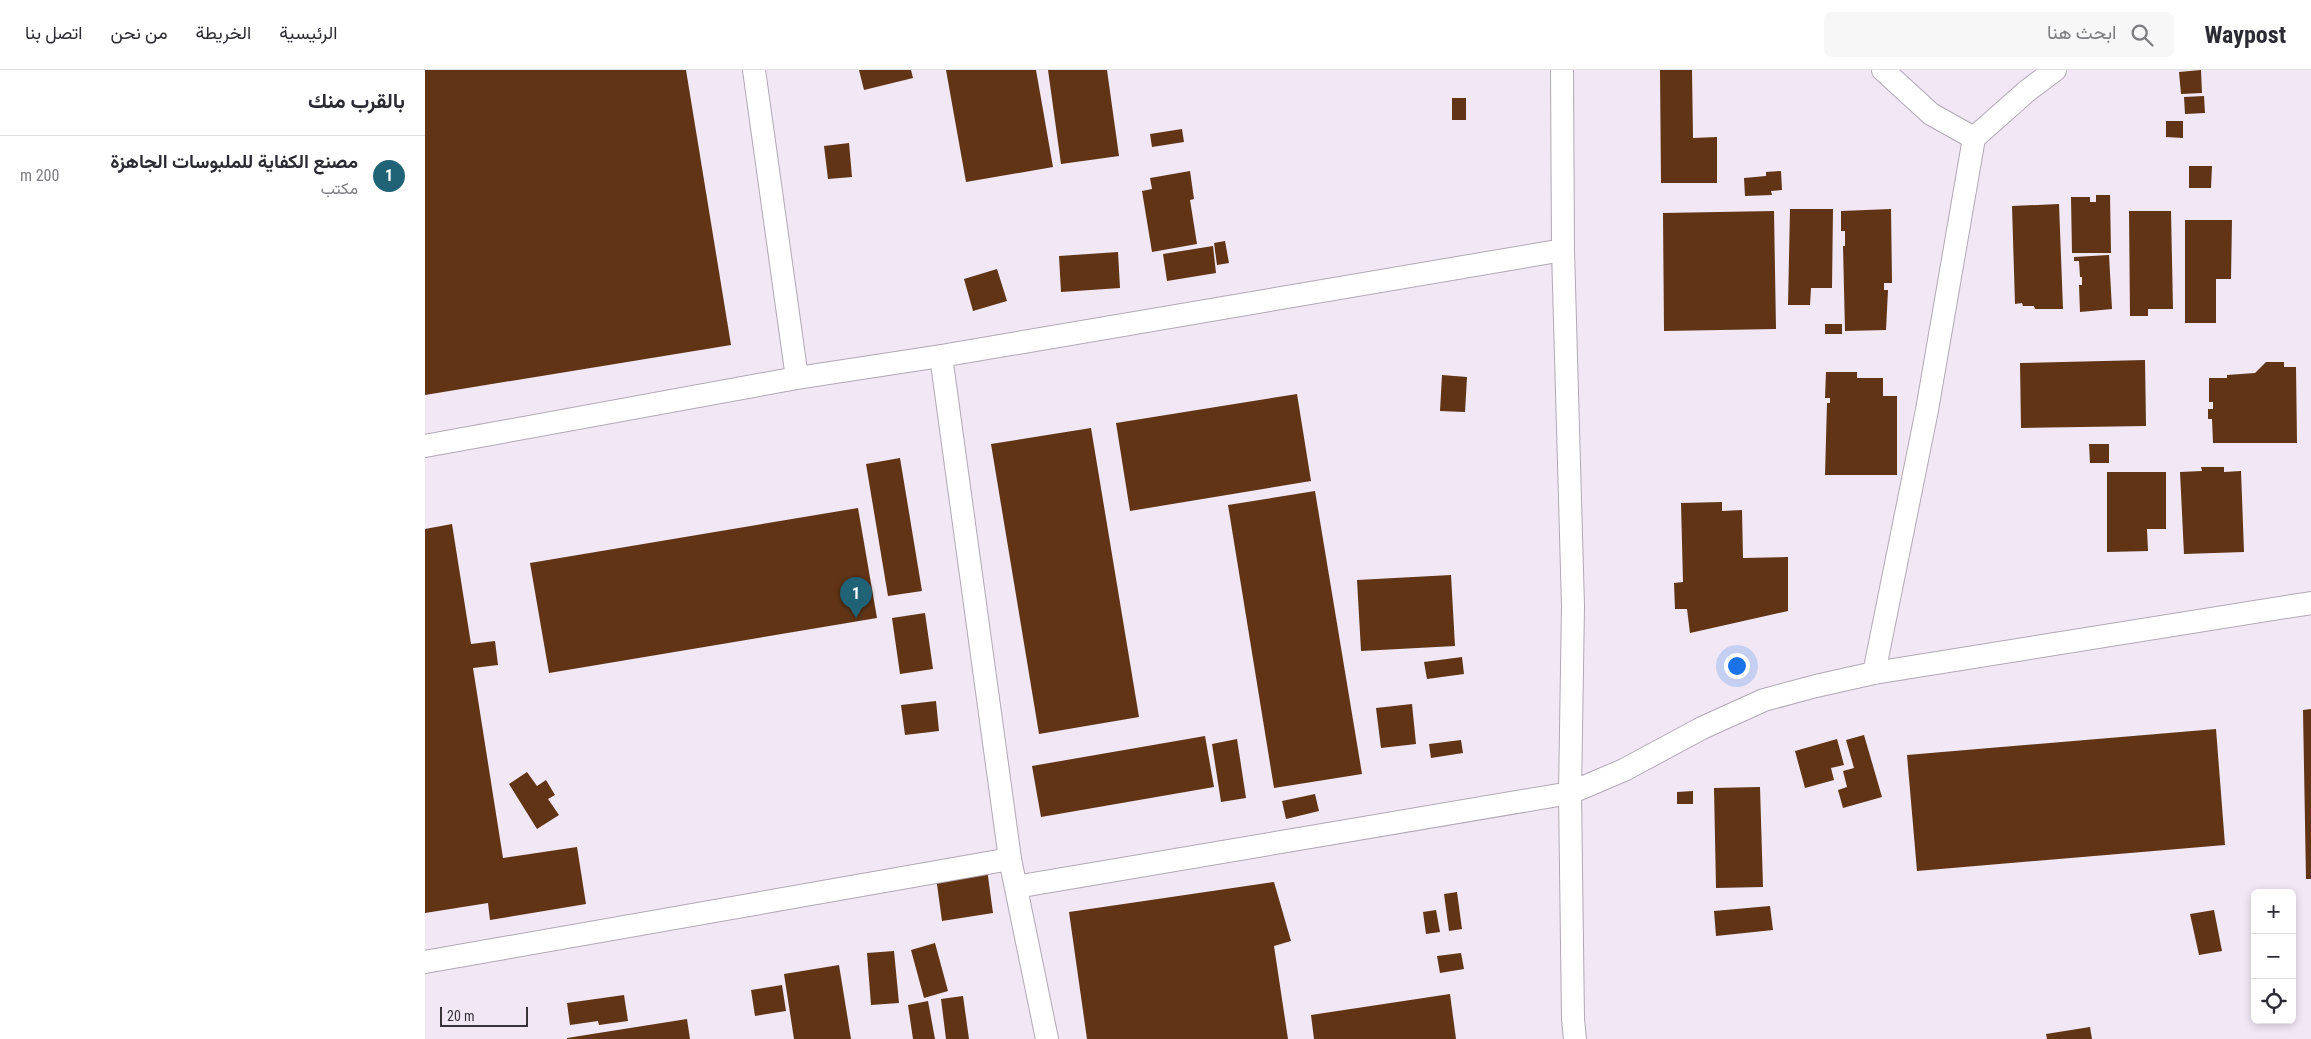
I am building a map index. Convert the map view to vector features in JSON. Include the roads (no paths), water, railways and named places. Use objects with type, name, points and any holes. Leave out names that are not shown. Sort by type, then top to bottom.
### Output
[{"type":"street","points":[[754,70],[797,378]]},
{"type":"street","points":[[1562,70],[1563,250],[1573,606],[1570,793],[1573,1019],[1575,1039]]},
{"type":"street","points":[[1883,70],[1931,114],[1974,138]]},
{"type":"street","points":[[1874,673],[1927,410],[1974,138],[2027,91],[2055,70]]},
{"type":"street","points":[[425,446],[797,378],[941,356],[1563,250]]},
{"type":"street","points":[[941,356],[1010,859],[1047,1039]]},
{"type":"street","points":[[1016,887],[1570,793],[1624,770],[1702,728],[1764,700],[1816,686],[1874,673],[2311,603]]},
{"type":"street","points":[[425,962],[1010,859]]},
{"type":"place","name":"مصنع الكفاية للملبوسات الجاهزة","points":[[856,618]]}]
